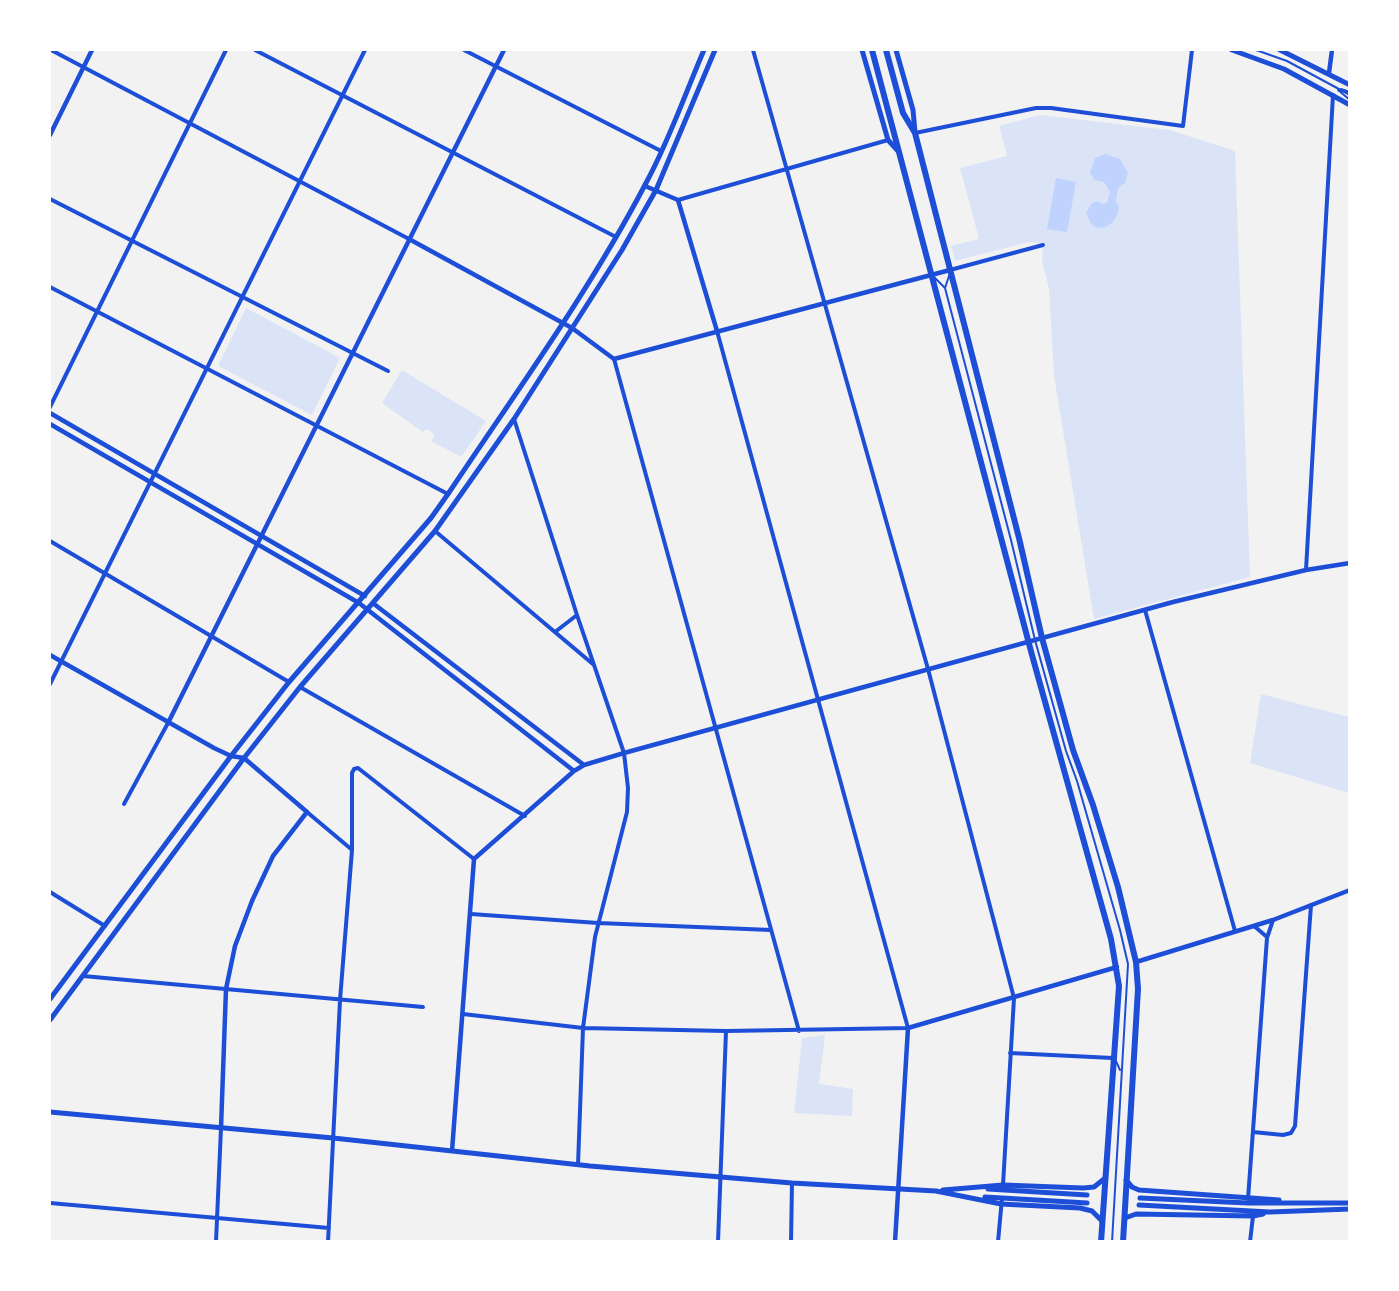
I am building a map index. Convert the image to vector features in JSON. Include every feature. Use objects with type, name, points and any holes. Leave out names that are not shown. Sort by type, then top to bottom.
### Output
[{"type":"main road","points":[[50,999],[289,682],[431,518],[448,494],[563,322],[616,237],[645,186],[704,50]]},
{"type":"main road","points":[[50,1020],[244,758],[300,687],[435,531],[514,419],[622,250],[656,190],[715,50]]},
{"type":"main road","points":[[862,50],[888,140],[901,153]]},
{"type":"main road","points":[[872,50],[932,275],[1036,640],[1093,805],[1118,887],[1136,962],[1138,988],[1123,1242]]},
{"type":"main road","points":[[886,50],[903,113],[915,133]]},
{"type":"main road","points":[[896,50],[913,110],[915,133],[950,270],[1036,640],[1117,968],[1119,986],[1101,1242]]},
{"type":"main road","points":[[1232,50],[1284,69],[1350,102]]},
{"type":"main road","points":[[1280,50],[1350,85]]},
{"type":"main road","points":[[50,1112],[333,1138],[578,1165],[792,1183],[936,1191],[1001,1201],[1080,1208],[1092,1211],[1102,1221]]},
{"type":"main road","points":[[936,1191],[1004,1185],[1083,1188],[1094,1187],[1104,1179]]},
{"type":"main road","points":[[1126,1180],[1132,1187],[1139,1190],[1248,1200]]},
{"type":"main road","points":[[969,1188],[1087,1195]]},
{"type":"main road","points":[[1140,1198],[1350,1203]]},
{"type":"main road","points":[[1001,1201],[1087,1203]]},
{"type":"main road","points":[[1139,1205],[1253,1214]]},
{"type":"main road","points":[[1125,1218],[1136,1214],[1253,1214],[1350,1209]]},
{"type":"street","points":[[51,50],[563,322],[614,359],[799,1031]]},
{"type":"street","points":[[50,135],[92,50]]},
{"type":"street","points":[[50,407],[226,50]]},
{"type":"street","points":[[255,50],[616,237]]},
{"type":"street","points":[[50,684],[365,50]]},
{"type":"street","points":[[464,50],[661,151]]},
{"type":"street","points":[[124,804],[168,723],[504,50]]},
{"type":"street","points":[[753,50],[928,669],[1014,998],[1004,1185]]},
{"type":"street","points":[[915,133],[1036,108],[1051,108],[1183,126],[1192,50]]},
{"type":"street","points":[[1329,73],[1332,50]]},
{"type":"street","points":[[1306,570],[1333,95]]},
{"type":"street","points":[[645,186],[678,200],[888,140]]},
{"type":"street","points":[[50,199],[388,371]]},
{"type":"street","points":[[678,200],[717,331],[908,1028],[895,1242]]},
{"type":"street","points":[[614,359],[1043,245]]},
{"type":"street","points":[[50,287],[448,494]]},
{"type":"street","points":[[50,413],[364,596]]},
{"type":"street","points":[[514,419],[624,753],[628,788],[627,812],[595,937],[583,1028],[578,1165]]},
{"type":"street","points":[[50,424],[359,603],[574,771]]},
{"type":"street","points":[[435,531],[595,665]]},
{"type":"street","points":[[50,541],[289,682]]},
{"type":"street","points":[[452,1151],[474,859],[574,771],[584,765],[624,753],[1145,610],[1306,570],[1350,563]]},
{"type":"street","points":[[374,604],[584,765]]},
{"type":"street","points":[[1145,610],[1235,932]]},
{"type":"street","points":[[555,632],[577,615]]},
{"type":"street","points":[[399,634],[405,627]]},
{"type":"street","points":[[428,657],[434,650]]},
{"type":"street","points":[[50,655],[168,723],[231,756],[244,758],[352,850]]},
{"type":"street","points":[[455,678],[460,670]]},
{"type":"street","points":[[300,687],[525,816]]},
{"type":"street","points":[[481,699],[487,691]]},
{"type":"street","points":[[511,722],[518,714]]},
{"type":"street","points":[[539,744],[545,735]]},
{"type":"street","points":[[328,1242],[340,1000],[352,850],[352,773],[354,769],[358,768],[474,859]]},
{"type":"street","points":[[216,1242],[226,989],[235,946],[252,901],[273,856],[306,812]]},
{"type":"street","points":[[1136,962],[1273,920],[1350,890]]},
{"type":"street","points":[[50,892],[105,926]]},
{"type":"street","points":[[1253,1132],[1283,1135],[1291,1133],[1295,1126],[1311,905]]},
{"type":"street","points":[[471,914],[598,924],[771,930]]},
{"type":"street","points":[[1248,1200],[1267,938],[1273,920]]},
{"type":"street","points":[[1254,926],[1267,938]]},
{"type":"street","points":[[463,1014],[583,1028],[799,1031],[908,1028],[1117,968]]},
{"type":"street","points":[[83,976],[423,1007]]},
{"type":"street","points":[[718,1242],[726,1031]]},
{"type":"street","points":[[1010,1053],[1113,1058]]},
{"type":"street","points":[[790,1242],[792,1183]]},
{"type":"street","points":[[998,1242],[1001,1201]]},
{"type":"street","points":[[50,1203],[329,1228]]},
{"type":"street","points":[[1250,1242],[1253,1214]]},
{"type":"lane","points":[[1256,50],[1287,61],[1350,93]]},
{"type":"lane","points":[[1334,86],[1350,102]]},
{"type":"lane","points":[[950,270],[945,288],[1066,751],[1077,781],[1128,964],[1112,1242]]},
{"type":"lane","points":[[932,275],[945,288]]},
{"type":"lane","points":[[1128,964],[1136,962]]},
{"type":"lane","points":[[1113,1058],[1117,1061],[1121,1073]]},
{"type":"lane","points":[[329,1228],[335,1227]]},
{"type":"shaded area","points":[[1040,115],[1170,130],[1235,151],[1250,577],[1094,619],[1054,376],[1049,289],[1042,261],[1043,244],[1029,242],[955,261],[951,246],[979,239],[960,168],[1007,156],[999,126]]},
{"type":"shaded area","points":[[246,308],[340,358],[312,415],[218,366]]},
{"type":"shaded area","points":[[402,370],[486,421],[461,457],[431,441],[435,435],[427,429],[423,432],[382,403]]},
{"type":"shaded area","points":[[1261,694],[1349,717],[1349,793],[1250,763]]},
{"type":"shaded area","points":[[825,1035],[819,1084],[853,1089],[852,1116],[794,1113],[802,1038]]},
{"type":"water","points":[[1105,154],[1120,159],[1128,173],[1125,183],[1118,188],[1116,202],[1119,206],[1114,221],[1102,228],[1092,225],[1086,213],[1091,204],[1096,201],[1107,203],[1110,192],[1104,182],[1094,180],[1090,172],[1095,158]]},
{"type":"water","points":[[1056,178],[1076,182],[1067,232],[1047,229]]}]
